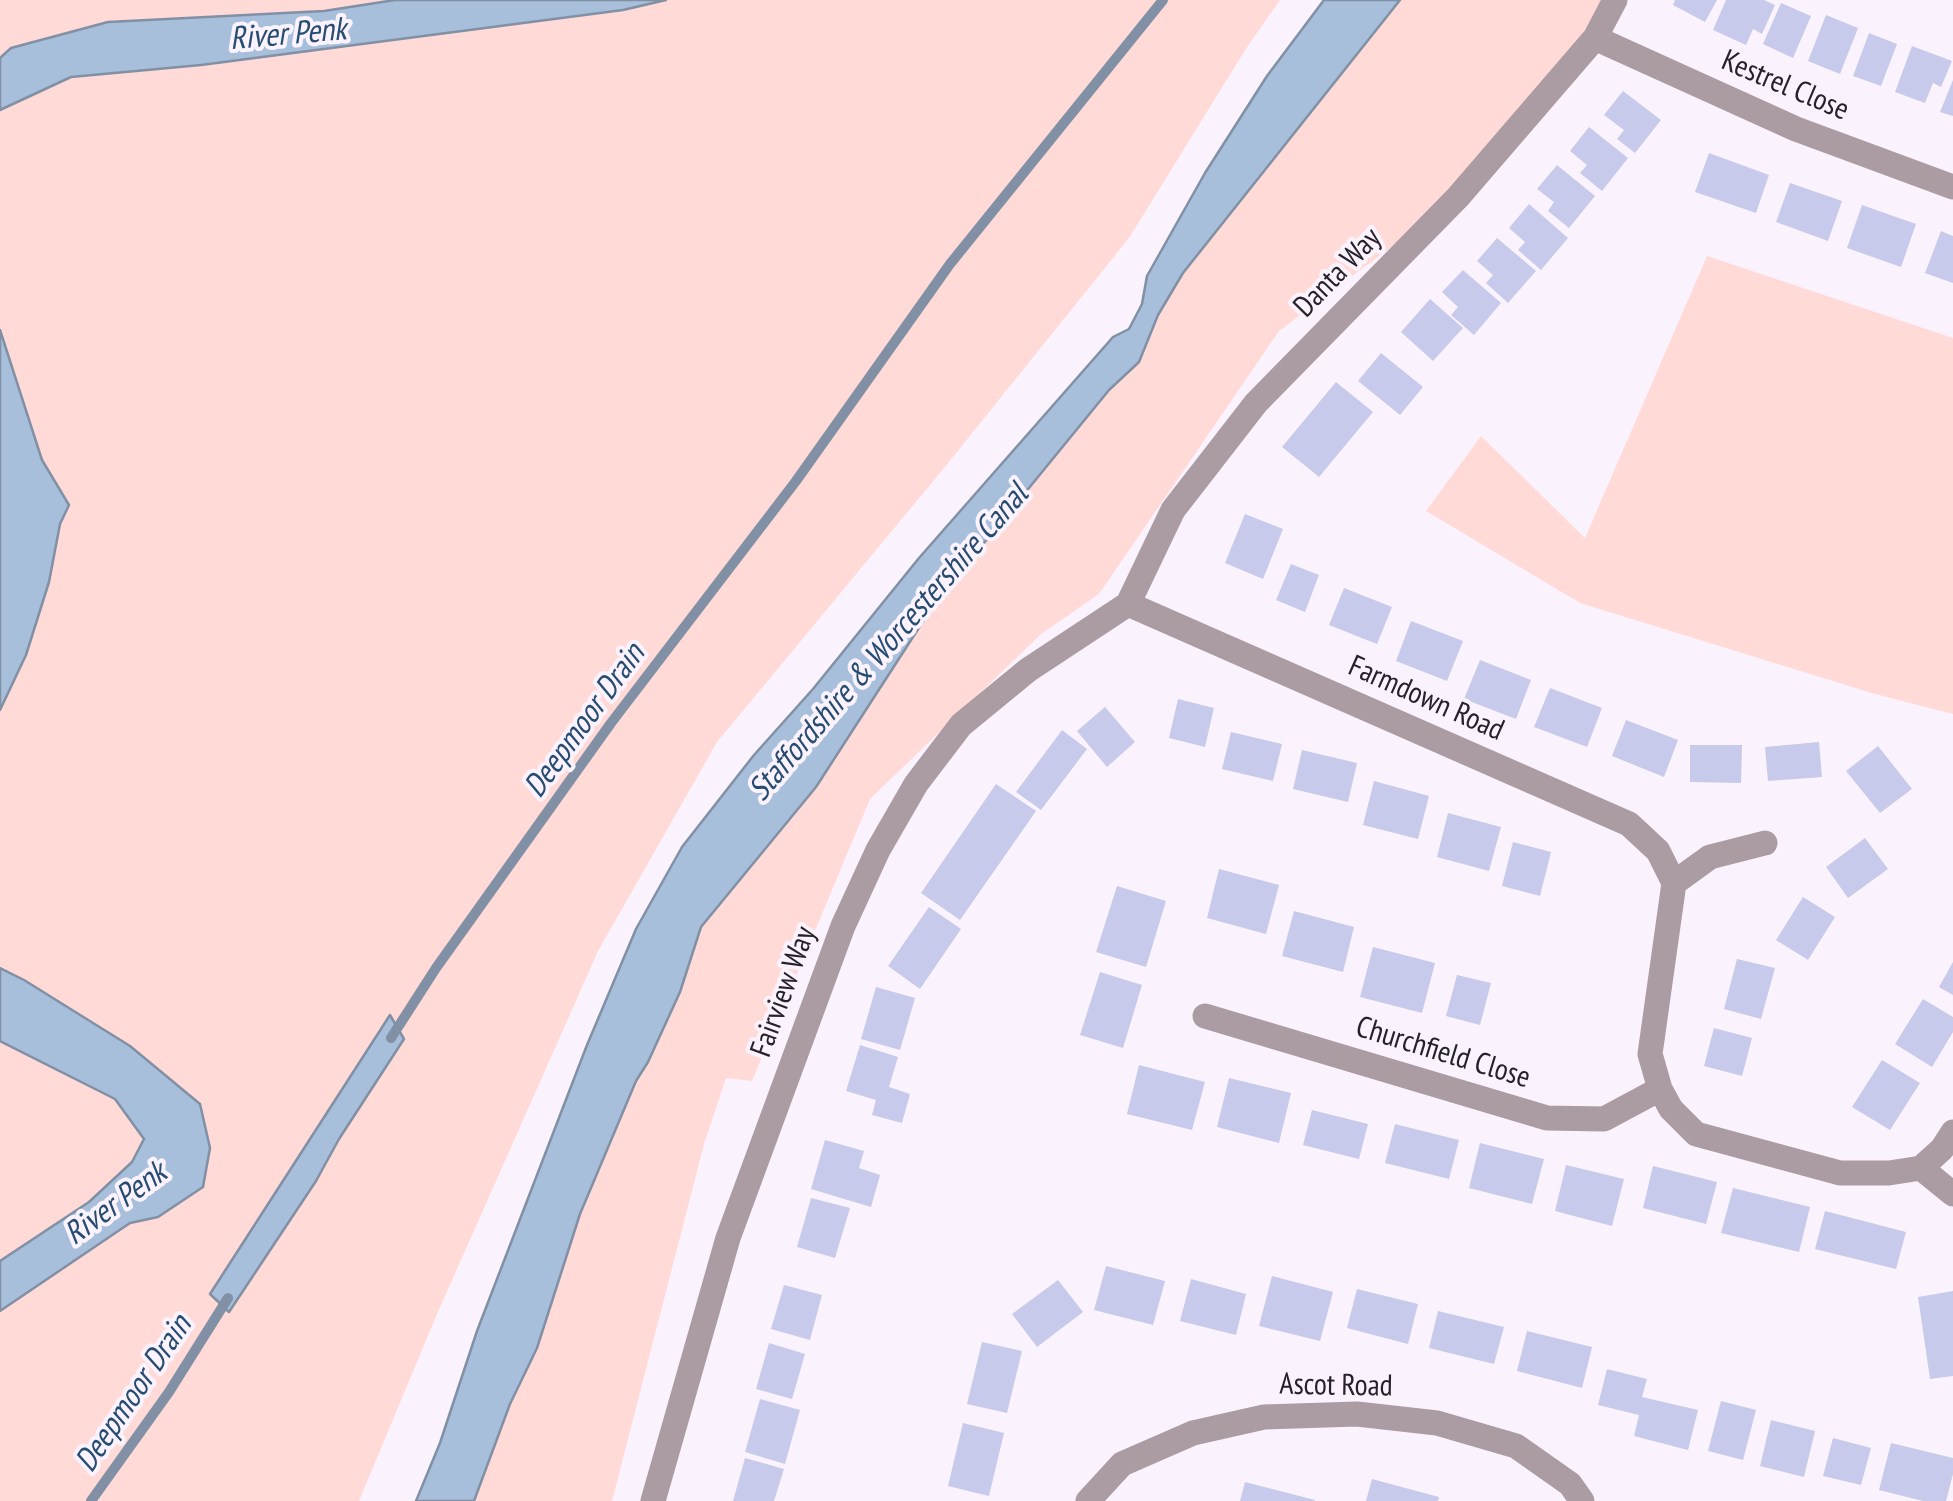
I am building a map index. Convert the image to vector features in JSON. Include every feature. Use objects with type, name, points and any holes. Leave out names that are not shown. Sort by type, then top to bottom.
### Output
[{"type":"street","name":"Danta Way","points":[[1128,604],[1173,510],[1256,404],[1458,197],[1595,38],[1615,0]]},
{"type":"street","name":"Kestrel Close","points":[[1595,38],[1796,129],[1953,187]]},
{"type":"street","name":"Farmdown Road","points":[[1128,604],[1629,824],[1658,850],[1674,883]]},
{"type":"street","name":"Fairview Way","points":[[654,1501],[728,1238],[843,926],[878,850],[916,784],[960,726],[1028,670],[1128,604]]},
{"type":"street","points":[[1765,843],[1710,856],[1674,883],[1650,1054],[1670,1109],[1696,1134],[1840,1172],[1890,1173],[1920,1168],[1942,1149],[1953,1132]]},
{"type":"street","name":"Churchfield Close","points":[[1205,1016],[1547,1118],[1604,1119],[1660,1089]]},
{"type":"street","points":[[1920,1168],[1953,1194]]},
{"type":"street","name":"Ascot Road","points":[[1088,1501],[1122,1464],[1193,1432],[1264,1417],[1356,1414],[1438,1423],[1516,1446],[1570,1484],[1582,1501]]},
{"type":"shaded area","points":[[0,0],[395,0],[11,48],[0,58]]},
{"type":"shaded area","points":[[666,0],[1280,0],[1129,238],[717,742],[598,951],[359,1501],[0,1501],[0,1311],[130,1222],[159,1217],[210,1148],[200,1103],[130,1046],[0,968],[0,710],[26,655],[49,582],[60,524],[69,505],[42,460],[0,330],[0,110],[71,77],[201,65],[623,10]]},
{"type":"shaded area","points":[[1400,0],[1612,0],[1458,197],[1279,331],[1099,594],[1041,634],[870,799],[752,1081],[726,1078],[704,1144],[612,1501],[474,1501],[510,1404],[537,1348],[580,1214],[636,1081],[680,992],[701,927],[816,787],[935,603],[1109,390],[1139,362],[1158,315],[1183,273]]},
{"type":"shaded area","points":[[1707,256],[1953,338],[1953,714],[1875,694],[1580,603],[1426,511],[1481,436],[1585,538]]},
{"type":"shaded area","points":[[0,1041],[115,1099],[144,1139],[132,1162],[89,1202],[0,1261]]},
{"type":"water","name":"River Penk","points":[[395,0],[666,0],[623,10],[201,65],[71,77],[0,110],[0,58],[11,48],[108,22],[324,11]]},
{"type":"water","name":"Staffordshire & Worcestershire Canal","points":[[1324,0],[1400,0],[1183,273],[1158,315],[1139,362],[1109,390],[935,603],[816,787],[701,927],[680,992],[636,1081],[580,1214],[537,1348],[510,1404],[474,1501],[416,1501],[587,1045],[636,929],[682,847],[919,558],[1113,337],[1129,329],[1142,304],[1147,276],[1205,173],[1267,76]]},
{"type":"water","points":[[0,330],[42,460],[69,505],[60,524],[49,582],[26,655],[0,710]]},
{"type":"water","name":"River Penk","points":[[0,968],[130,1046],[200,1104],[210,1148],[203,1187],[158,1217],[130,1223],[0,1311],[0,1261],[89,1202],[132,1162],[144,1139],[115,1099],[0,1041]]},
{"type":"water","points":[[390,1015],[404,1039],[229,1312],[210,1294]]},
{"type":"building","points":[[1675,0],[1717,0],[1705,22],[1673,5]]},
{"type":"building","points":[[1726,0],[1764,0],[1775,5],[1762,34],[1753,29],[1746,45],[1713,30]]},
{"type":"building","points":[[1781,3],[1811,16],[1793,58],[1763,44]]},
{"type":"building","points":[[1826,15],[1858,28],[1840,74],[1808,61]]},
{"type":"building","points":[[1869,33],[1897,44],[1881,86],[1853,76]]},
{"type":"building","points":[[1912,46],[1952,61],[1941,87],[1933,83],[1925,103],[1895,92]]},
{"type":"building","points":[[1953,80],[1953,116],[1940,112]]},
{"type":"building","points":[[1623,91],[1661,120],[1635,153],[1617,139],[1624,130],[1604,115]]},
{"type":"building","points":[[1589,127],[1628,158],[1602,191],[1580,173],[1587,165],[1570,151]]},
{"type":"building","points":[[1709,153],[1769,175],[1756,213],[1695,192]]},
{"type":"building","points":[[1557,165],[1595,196],[1569,228],[1548,211],[1554,202],[1537,189]]},
{"type":"building","points":[[1790,183],[1842,201],[1828,241],[1776,222]]},
{"type":"building","points":[[1529,204],[1568,238],[1541,270],[1518,250],[1525,242],[1509,228]]},
{"type":"building","points":[[1862,205],[1916,224],[1901,267],[1847,248]]},
{"type":"building","points":[[1941,231],[1953,236],[1953,283],[1925,273]]},
{"type":"building","points":[[1497,238],[1536,271],[1508,303],[1486,283],[1493,275],[1477,261]]},
{"type":"building","points":[[1463,270],[1501,303],[1474,335],[1451,315],[1458,307],[1442,292]]},
{"type":"building","points":[[1430,299],[1463,328],[1433,361],[1401,332]]},
{"type":"building","points":[[1381,353],[1423,387],[1400,415],[1358,381]]},
{"type":"building","points":[[1336,382],[1373,412],[1319,477],[1282,447]]},
{"type":"building","points":[[1245,514],[1283,529],[1263,579],[1225,563]]},
{"type":"building","points":[[1291,564],[1319,575],[1305,612],[1276,600]]},
{"type":"building","points":[[1344,588],[1392,607],[1377,644],[1329,625]]},
{"type":"building","points":[[1411,621],[1463,641],[1447,681],[1396,661]]},
{"type":"building","points":[[1480,660],[1531,680],[1516,719],[1464,699]]},
{"type":"building","points":[[1550,688],[1602,708],[1587,747],[1534,727]]},
{"type":"building","points":[[1178,699],[1214,708],[1205,747],[1169,738]]},
{"type":"building","points":[[1105,707],[1135,742],[1107,767],[1077,731]]},
{"type":"building","points":[[1626,720],[1678,740],[1664,777],[1612,756]]},
{"type":"building","points":[[1062,730],[1087,749],[1041,810],[1016,792]]},
{"type":"building","points":[[1231,732],[1282,744],[1273,781],[1222,769]]},
{"type":"building","points":[[1819,742],[1822,777],[1768,781],[1765,747]]},
{"type":"building","points":[[1690,745],[1742,745],[1741,783],[1690,782]]},
{"type":"building","points":[[1878,746],[1912,789],[1880,813],[1846,771]]},
{"type":"building","points":[[1302,750],[1357,763],[1348,802],[1293,789]]},
{"type":"building","points":[[1374,781],[1429,796],[1418,839],[1363,825]]},
{"type":"building","points":[[996,784],[1036,811],[960,920],[921,893]]},
{"type":"building","points":[[1448,813],[1501,827],[1489,871],[1437,857]]},
{"type":"building","points":[[1865,838],[1888,869],[1848,898],[1826,867]]},
{"type":"building","points":[[1513,842],[1551,852],[1540,896],[1502,886]]},
{"type":"building","points":[[1219,869],[1279,885],[1266,934],[1207,918]]},
{"type":"building","points":[[1117,886],[1166,901],[1146,967],[1096,952]]},
{"type":"building","points":[[1803,897],[1835,917],[1808,960],[1776,940]]},
{"type":"building","points":[[929,907],[961,929],[920,989],[888,966]]},
{"type":"building","points":[[1294,911],[1354,927],[1343,972],[1282,956]]},
{"type":"building","points":[[1373,947],[1435,963],[1422,1013],[1360,997]]},
{"type":"building","points":[[1737,959],[1775,968],[1761,1019],[1724,1009]]},
{"type":"building","points":[[1953,962],[1953,995],[1939,987]]},
{"type":"building","points":[[1100,972],[1142,985],[1123,1048],[1080,1035]]},
{"type":"building","points":[[1457,975],[1491,983],[1480,1025],[1446,1016]]},
{"type":"building","points":[[876,987],[915,998],[900,1050],[861,1039]]},
{"type":"building","points":[[1923,999],[1953,1017],[1953,1032],[1932,1067],[1895,1044]]},
{"type":"building","points":[[1714,1028],[1752,1038],[1742,1076],[1704,1066]]},
{"type":"building","points":[[860,1045],[898,1057],[889,1087],[910,1094],[902,1123],[872,1115],[876,1100],[846,1091]]},
{"type":"building","points":[[1882,1060],[1920,1083],[1890,1130],[1852,1107]]},
{"type":"building","points":[[1139,1065],[1205,1082],[1192,1130],[1127,1114]]},
{"type":"building","points":[[1229,1078],[1291,1093],[1279,1143],[1217,1127]]},
{"type":"building","points":[[1312,1110],[1368,1124],[1359,1159],[1303,1145]]},
{"type":"building","points":[[1395,1124],[1459,1140],[1449,1179],[1385,1163]]},
{"type":"building","points":[[825,1140],[864,1151],[859,1168],[880,1175],[871,1207],[811,1189]]},
{"type":"building","points":[[1480,1143],[1544,1159],[1532,1204],[1469,1188]]},
{"type":"building","points":[[1566,1165],[1624,1179],[1612,1226],[1555,1211]]},
{"type":"building","points":[[1653,1166],[1717,1182],[1706,1224],[1643,1208]]},
{"type":"building","points":[[1733,1188],[1810,1207],[1799,1252],[1721,1233]]},
{"type":"building","points":[[811,1198],[850,1208],[835,1258],[797,1247]]},
{"type":"building","points":[[1825,1211],[1906,1232],[1896,1269],[1815,1249]]},
{"type":"building","points":[[1106,1266],[1165,1281],[1153,1325],[1094,1310]]},
{"type":"building","points":[[1272,1276],[1333,1292],[1320,1341],[1259,1326]]},
{"type":"building","points":[[1191,1279],[1246,1294],[1236,1335],[1180,1321]]},
{"type":"building","points":[[1058,1280],[1083,1312],[1037,1347],[1012,1314]]},
{"type":"building","points":[[784,1285],[822,1295],[810,1340],[771,1329]]},
{"type":"building","points":[[1357,1289],[1418,1304],[1408,1344],[1347,1328]]},
{"type":"building","points":[[1953,1291],[1953,1376],[1930,1379],[1918,1297]]},
{"type":"building","points":[[1438,1311],[1504,1327],[1494,1364],[1429,1348]]},
{"type":"building","points":[[1527,1331],[1592,1347],[1582,1388],[1517,1371]]},
{"type":"building","points":[[982,1342],[1022,1351],[1007,1413],[967,1404]]},
{"type":"building","points":[[769,1343],[805,1354],[792,1399],[756,1389]]},
{"type":"building","points":[[1607,1369],[1647,1379],[1642,1397],[1698,1410],[1688,1450],[1634,1436],[1639,1415],[1598,1405]]},
{"type":"building","points":[[760,1399],[800,1410],[785,1464],[745,1452]]},
{"type":"building","points":[[1721,1401],[1756,1410],[1743,1460],[1708,1451]]},
{"type":"building","points":[[1771,1420],[1815,1431],[1804,1477],[1760,1466]]},
{"type":"building","points":[[963,1423],[1004,1433],[989,1496],[948,1486]]},
{"type":"building","points":[[1833,1438],[1871,1448],[1861,1485],[1823,1476]]},
{"type":"building","points":[[1891,1443],[1953,1458],[1946,1501],[1923,1501],[1879,1490]]},
{"type":"building","points":[[745,1458],[784,1469],[774,1501],[733,1501]]},
{"type":"building","points":[[1372,1479],[1439,1497],[1438,1501],[1366,1501]]},
{"type":"building","points":[[1245,1482],[1315,1500],[1315,1501],[1240,1501]]},
{"type":"waterway","name":"Deepmoor Drain","points":[[391,1038],[436,968],[611,723],[796,481],[950,264],[1163,0]]},
{"type":"waterway","name":"Deepmoor Drain","points":[[91,1501],[169,1392],[228,1298]]}]
